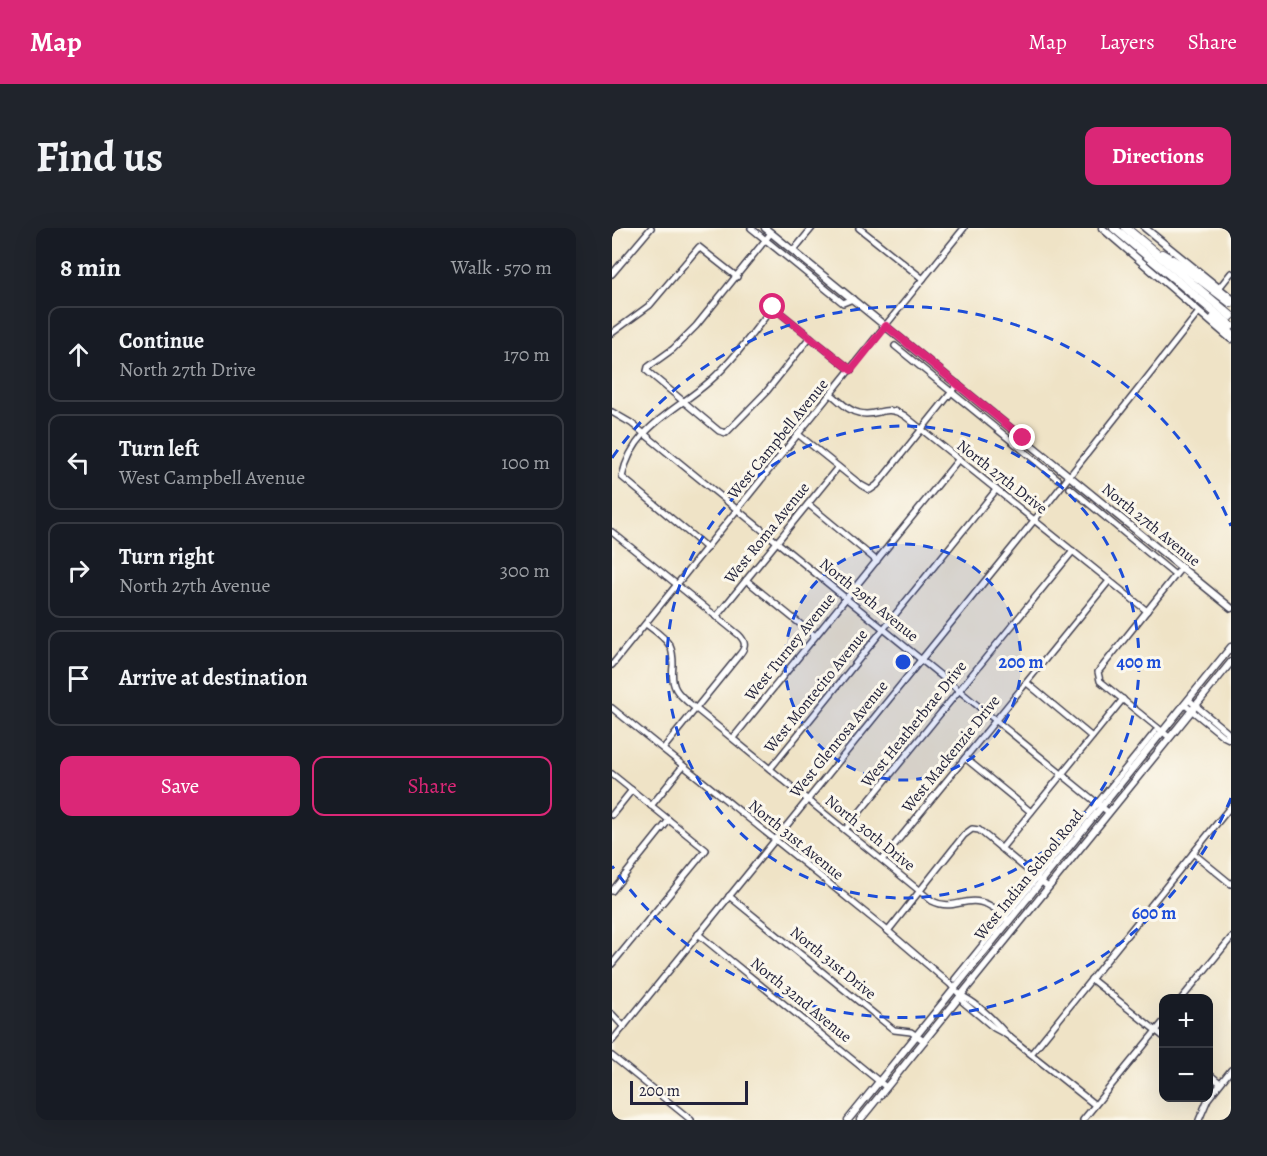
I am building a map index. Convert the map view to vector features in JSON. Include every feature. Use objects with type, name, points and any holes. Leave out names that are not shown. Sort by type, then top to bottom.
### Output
[{"type":"highway","points":[[1114,228],[1231,324]]},
{"type":"highway","points":[[1120,228],[1231,324]]},
{"type":"highway","points":[[1126,228],[1231,316]]},
{"type":"highway","points":[[1132,228],[1231,311]]},
{"type":"highway","points":[[1162,254],[1181,265],[1231,303]]},
{"type":"highway","points":[[1195,296],[1231,334]]},
{"type":"main road","name":"North 27th Avenue","points":[[765,228],[1231,608]]},
{"type":"main road","points":[[1101,228],[1231,339]]},
{"type":"main road","points":[[1145,228],[1231,298]]},
{"type":"main road","name":"West Indian School Road","points":[[860,1120],[1048,887],[1102,808],[1231,647]]},
{"type":"main road","name":"West Indian School Road","points":[[848,1120],[1039,880],[1102,808],[1169,737],[1231,662]]},
{"type":"street","points":[[612,274],[651,228]]},
{"type":"street","name":"North 27th Avenue","points":[[751,228],[843,303],[853,299]]},
{"type":"street","points":[[794,251],[812,228]]},
{"type":"street","points":[[859,228],[923,279]]},
{"type":"street","name":"West Campbell Avenue","points":[[612,665],[964,228]]},
{"type":"street","points":[[771,233],[696,326],[673,349],[648,367],[647,371],[719,431],[726,433],[767,391],[810,337]]},
{"type":"street","points":[[612,333],[651,305],[699,247],[736,276]]},
{"type":"street","points":[[1219,288],[1231,273]]},
{"type":"street","points":[[707,548],[622,477],[644,433],[710,381],[773,307],[851,370]]},
{"type":"street","name":"West Glenrosa Avenue","points":[[612,1041],[1034,520],[1198,312]]},
{"type":"street","points":[[895,346],[1058,479]]},
{"type":"street","points":[[799,435],[864,488],[870,490],[877,485],[958,384]]},
{"type":"street","name":"North 27th Drive","points":[[831,394],[855,412],[865,414],[885,410],[896,411],[1147,611]]},
{"type":"street","name":"North 29th Avenue","points":[[612,412],[644,433],[1102,808]]},
{"type":"street","name":"West Turney Avenue","points":[[733,738],[958,460]]},
{"type":"street","name":"West Roma Avenue","points":[[716,616],[838,466]]},
{"type":"street","points":[[1051,473],[1057,466]]},
{"type":"street","name":"North 27th Avenue","points":[[1077,494],[1082,487]]},
{"type":"street","name":"North 27th Avenue","points":[[1070,488],[1175,575]]},
{"type":"street","name":"West Montecito Avenue","points":[[770,769],[996,490]]},
{"type":"street","points":[[808,504],[877,561]]},
{"type":"street","points":[[612,532],[742,638],[745,645],[663,749]]},
{"type":"street","name":"West Heatherbrae Drive","points":[[845,830],[1073,551]]},
{"type":"street","points":[[1169,737],[1100,681],[1098,676],[1099,669],[1182,567]]},
{"type":"street","points":[[746,580],[816,636]]},
{"type":"street","name":"West Mackenzie Drive","points":[[882,860],[1109,581]]},
{"type":"street","name":"North 30th Drive","points":[[646,624],[670,646],[673,654],[671,676],[681,697],[920,892],[942,906],[979,901],[992,907],[1007,919]]},
{"type":"street","points":[[1027,683],[1092,737]]},
{"type":"street","points":[[1001,849],[1123,699]]},
{"type":"street","points":[[1187,702],[1223,736],[1231,740]]},
{"type":"street","name":"North 31st Avenue","points":[[612,708],[888,932],[954,989],[963,1002],[994,1028],[1007,1035],[1095,1105]]},
{"type":"street","name":"West Indian School Road","points":[[1102,808],[1155,732]]},
{"type":"street","points":[[965,759],[1031,812]]},
{"type":"street","points":[[651,806],[683,766]]},
{"type":"street","points":[[612,774],[706,850],[612,964]]},
{"type":"street","points":[[612,815],[632,790]]},
{"type":"street","points":[[1031,1054],[1231,806]]},
{"type":"street","points":[[612,891],[669,820]]},
{"type":"street","points":[[888,932],[964,835],[972,829],[979,830],[1048,887]]},
{"type":"street","points":[[1193,853],[1231,884]]},
{"type":"street","name":"North 31st Drive","points":[[729,896],[894,1030],[911,1032],[924,1041]]},
{"type":"street","name":"West Indian School Road","points":[[956,979],[1007,919]]},
{"type":"street","name":"North 32nd Avenue","points":[[698,934],[886,1087]]},
{"type":"street","points":[[1186,994],[1231,938]]},
{"type":"street","points":[[1091,979],[1159,1033]]},
{"type":"street","points":[[612,1014],[624,1027]]},
{"type":"street","points":[[1083,1120],[1159,1027]]},
{"type":"street","points":[[612,1056],[691,1120]]},
{"type":"street","points":[[1199,1120],[1208,1099],[1231,1070]]},
{"type":"street","points":[[1213,1077],[1220,1083]]},
{"type":"route","points":[[773,307],[851,370],[886,326],[1023,438]]}]
